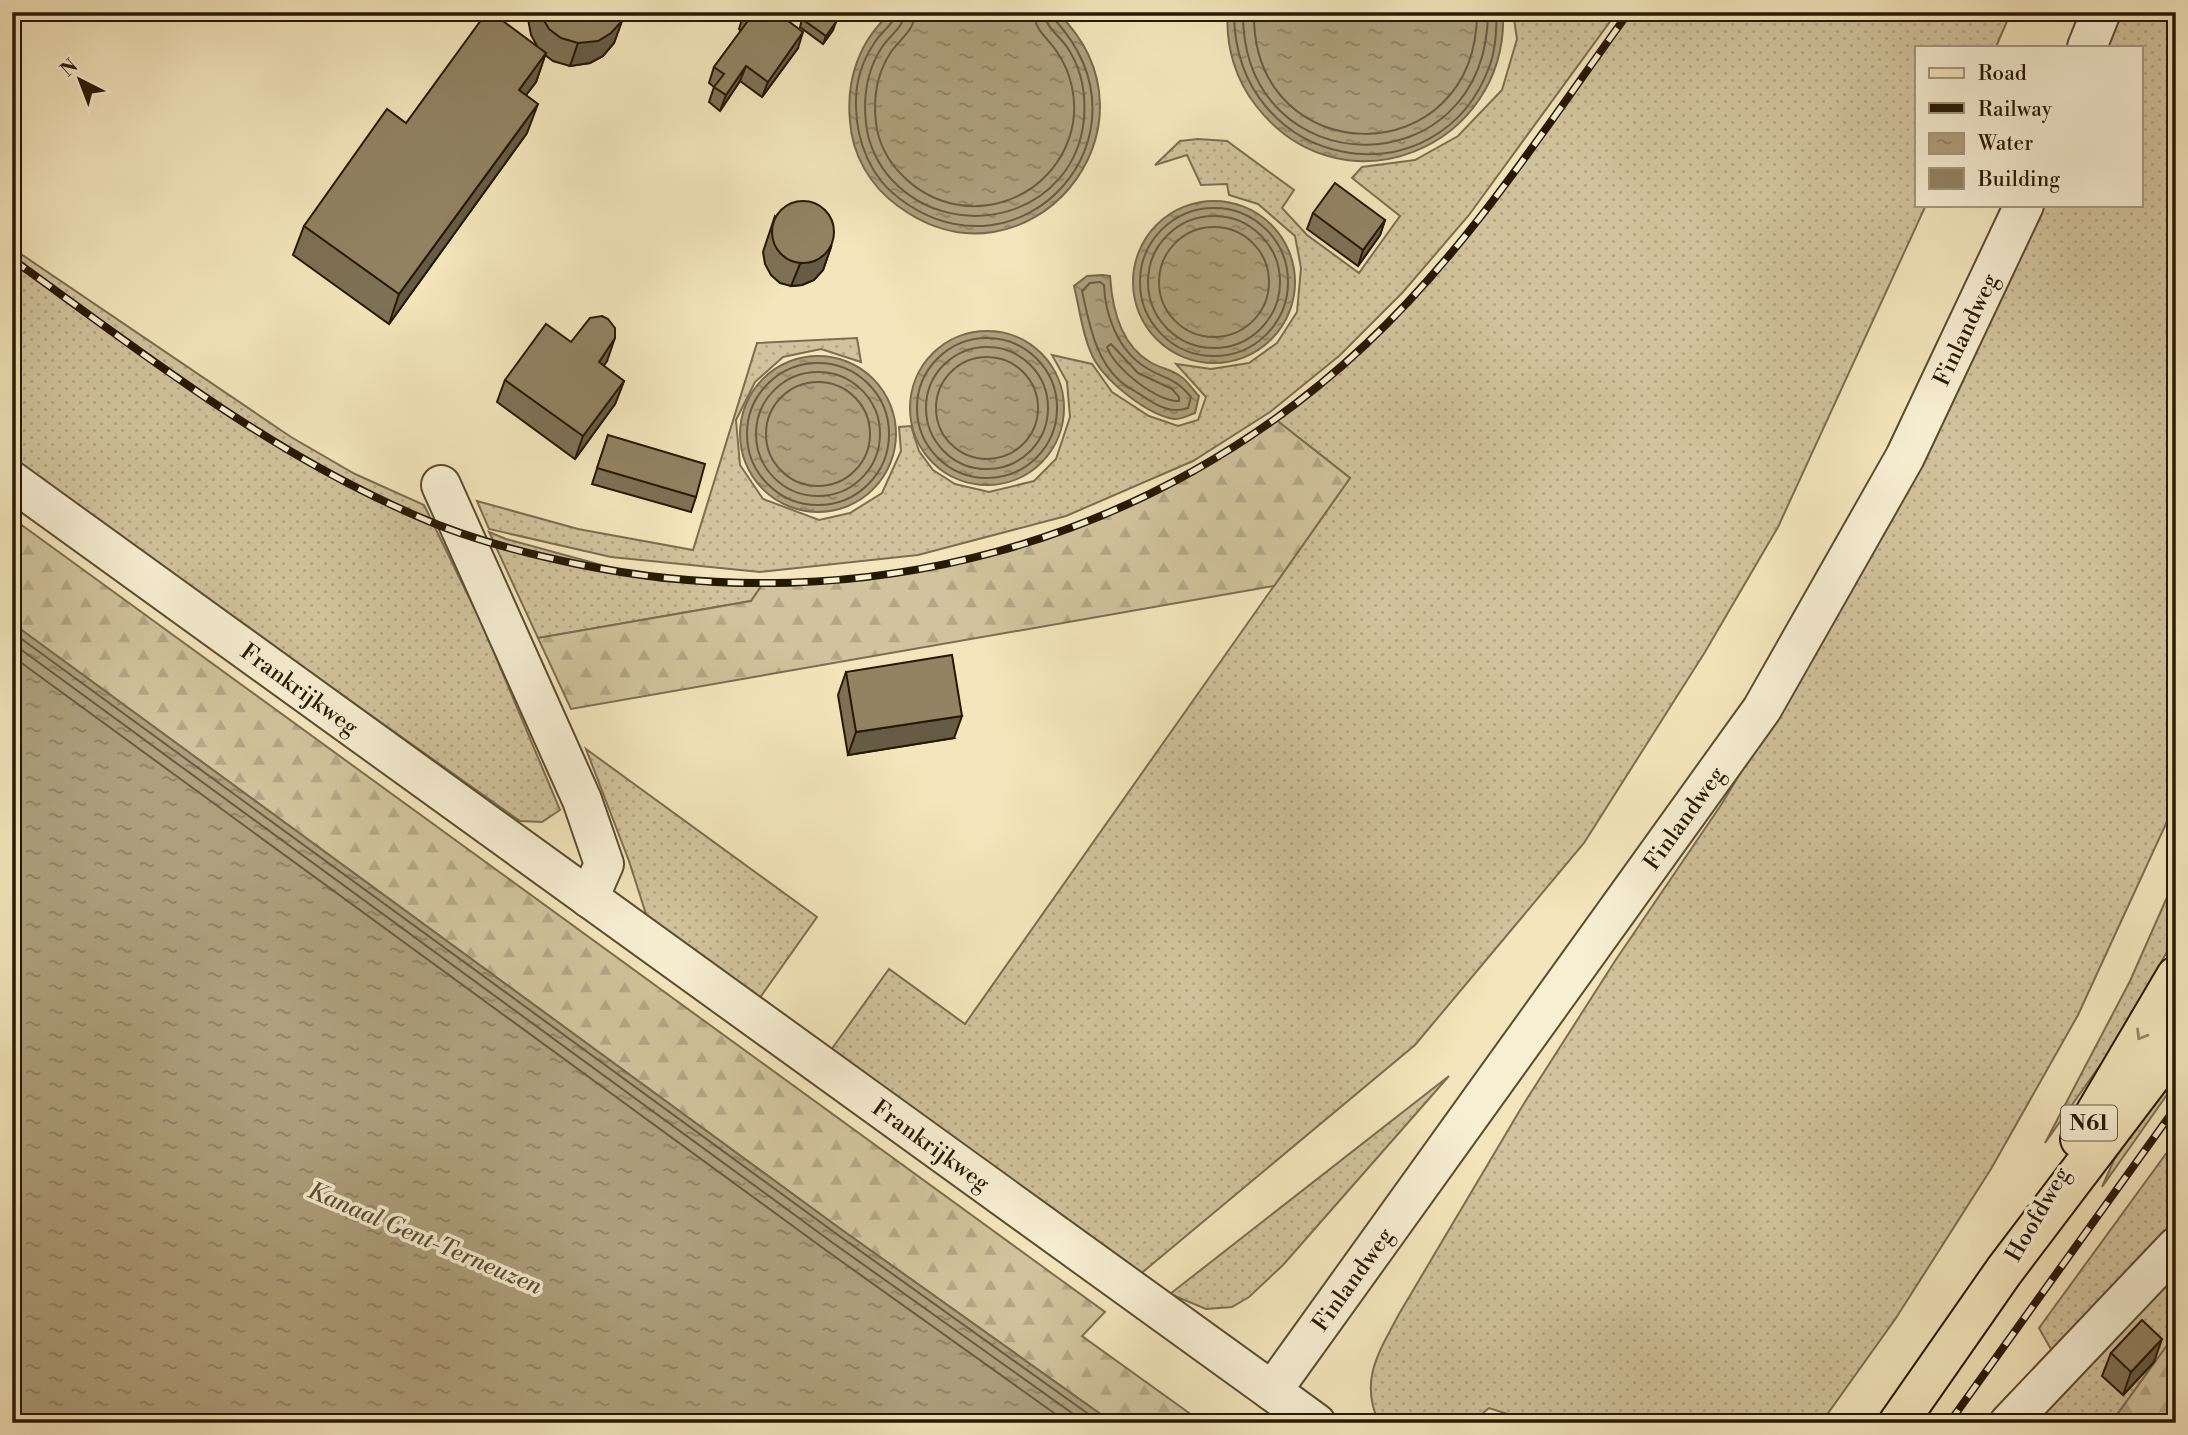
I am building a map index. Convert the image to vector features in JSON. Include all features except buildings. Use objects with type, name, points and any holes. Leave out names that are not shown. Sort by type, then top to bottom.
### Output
[{"type":"main road","name":"Hoofdweg","points":[[2004,1272],[2176,976]]},
{"type":"main road","name":"Hoofdweg","points":[[1898,1423],[2004,1272],[2176,1044]]},
{"type":"street","points":[[2087,46],[2101,12]]},
{"type":"street","name":"Finlandweg","points":[[1272,1391],[1762,709],[1905,457],[2024,206]]},
{"type":"street","name":"Frankrijkweg","points":[[12,481],[1315,1423]]},
{"type":"street","points":[[441,485],[582,800],[604,864],[589,898]]},
{"type":"street","points":[[2009,1423],[2176,1247]]},
{"type":"green space","points":[[1513,12],[1617,12],[1469,215],[1403,292],[1339,356],[1270,412],[1193,461],[1066,516],[918,555],[760,572],[611,557],[489,529],[477,501],[578,529],[693,550],[757,343],[857,338],[861,362],[821,349],[783,357],[755,382],[736,420],[740,465],[763,499],[819,520],[850,513],[882,493],[901,451],[899,427],[911,426],[919,451],[933,470],[955,484],[989,492],[1034,481],[1056,459],[1070,417],[1067,382],[1052,355],[1092,364],[1112,392],[1149,416],[1178,426],[1198,420],[1206,397],[1176,364],[1211,369],[1249,363],[1277,343],[1297,312],[1301,268],[1295,236],[1258,204],[1229,195],[1227,184],[1201,185],[1187,155],[1155,165],[1180,141],[1227,141],[1294,190],[1282,208],[1307,235],[1359,273],[1400,216],[1352,178],[1362,167],[1415,160],[1458,136],[1502,90],[1517,39]]},
{"type":"green space","points":[[1630,12],[2011,12],[1996,46],[1915,46],[1915,206],[1926,206],[1778,527],[1705,652],[1584,843],[1415,1045],[1138,1276],[826,1057],[889,969],[965,1024],[1350,478],[1275,419],[1329,378],[1379,332],[1425,283],[1511,178]]},
{"type":"green space","points":[[2120,12],[2176,12],[2176,802],[2078,1015],[1991,1169],[1896,1318],[1821,1423],[1536,1423],[1489,1408],[1471,1423],[1379,1423],[1373,1408],[1371,1380],[1379,1354],[1399,1314],[1523,1105],[1615,961],[1721,805],[1847,598],[2040,206],[2142,206],[2142,46],[2106,46]]},
{"type":"green space","points":[[12,248],[291,437],[355,474],[424,505],[482,624],[560,810],[542,822],[520,821],[12,461]]},
{"type":"green space","points":[[1275,419],[1350,478],[1274,586],[571,709],[538,638],[751,601],[762,585],[869,579],[984,556],[1094,519],[1213,461]]},
{"type":"green space","points":[[12,518],[1105,1312],[1082,1336],[1203,1423],[1113,1423],[842,1230],[12,623]]},
{"type":"green space","points":[[489,532],[660,581],[762,585],[751,601],[538,638]]},
{"type":"green space","points":[[586,749],[817,917],[754,1006],[652,933],[629,861]]},
{"type":"green space","points":[[2176,877],[2176,936],[2113,1047],[2045,1143],[2130,981]]},
{"type":"green space","points":[[2176,1067],[2176,1082],[2102,1187],[2114,1160]]},
{"type":"green space","points":[[1449,1076],[1283,1265],[1249,1297],[1232,1307],[1206,1309],[1170,1294]]},
{"type":"green space","points":[[2176,1140],[2176,1225],[2052,1351],[2039,1328]]},
{"type":"green space","points":[[2176,1264],[2176,1333],[2111,1423],[2039,1423],[2047,1400]]},
{"type":"green space","points":[[2176,1333],[2176,1423],[2111,1423]]},
{"type":"water","points":[[892,12],[1057,12],[1089,57],[1100,104],[1092,149],[1070,188],[1036,217],[993,232],[946,230],[898,206],[871,180],[859,158],[852,134],[850,91],[863,48]]},
{"type":"water","points":[[1228,12],[1503,12],[1498,60],[1479,100],[1450,131],[1414,151],[1374,161],[1333,157],[1293,140],[1257,107],[1243,86],[1233,62],[1228,38]]},
{"type":"water","points":[[1214,201],[1245,207],[1259,214],[1271,225],[1282,237],[1289,251],[1295,282],[1289,313],[1282,327],[1271,339],[1259,350],[1245,357],[1214,363],[1183,357],[1169,350],[1157,339],[1146,327],[1139,313],[1133,282],[1139,251],[1146,237],[1157,225],[1169,214],[1183,207]]},
{"type":"water","points":[[1087,276],[1110,276],[1116,313],[1125,336],[1140,355],[1177,374],[1188,383],[1199,396],[1195,413],[1176,419],[1153,411],[1119,388],[1101,370],[1085,334],[1074,286]]},
{"type":"water","points":[[987,331],[1017,337],[1042,353],[1058,378],[1064,408],[1058,438],[1042,463],[1017,479],[987,485],[957,479],[932,463],[916,438],[910,408],[916,378],[932,353],[957,337]]},
{"type":"water","points":[[818,356],[848,362],[873,379],[890,404],[896,434],[890,464],[873,489],[848,506],[818,512],[788,506],[763,489],[746,464],[740,434],[746,404],[763,379],[788,362]]},
{"type":"water","name":"Kanaal Gent-Terneuzen","points":[[12,623],[842,1230],[1113,1423],[12,1423]]},
{"type":"railway","points":[[12,259],[159,366],[259,432],[364,491],[457,532],[577,564],[684,580],[790,583],[895,573],[998,551],[1097,517],[1192,471],[1282,414],[1365,345],[1403,308],[1438,268],[1505,185],[1629,12]]},
{"type":"railway","points":[[1949,1423],[2176,1107]]}]
